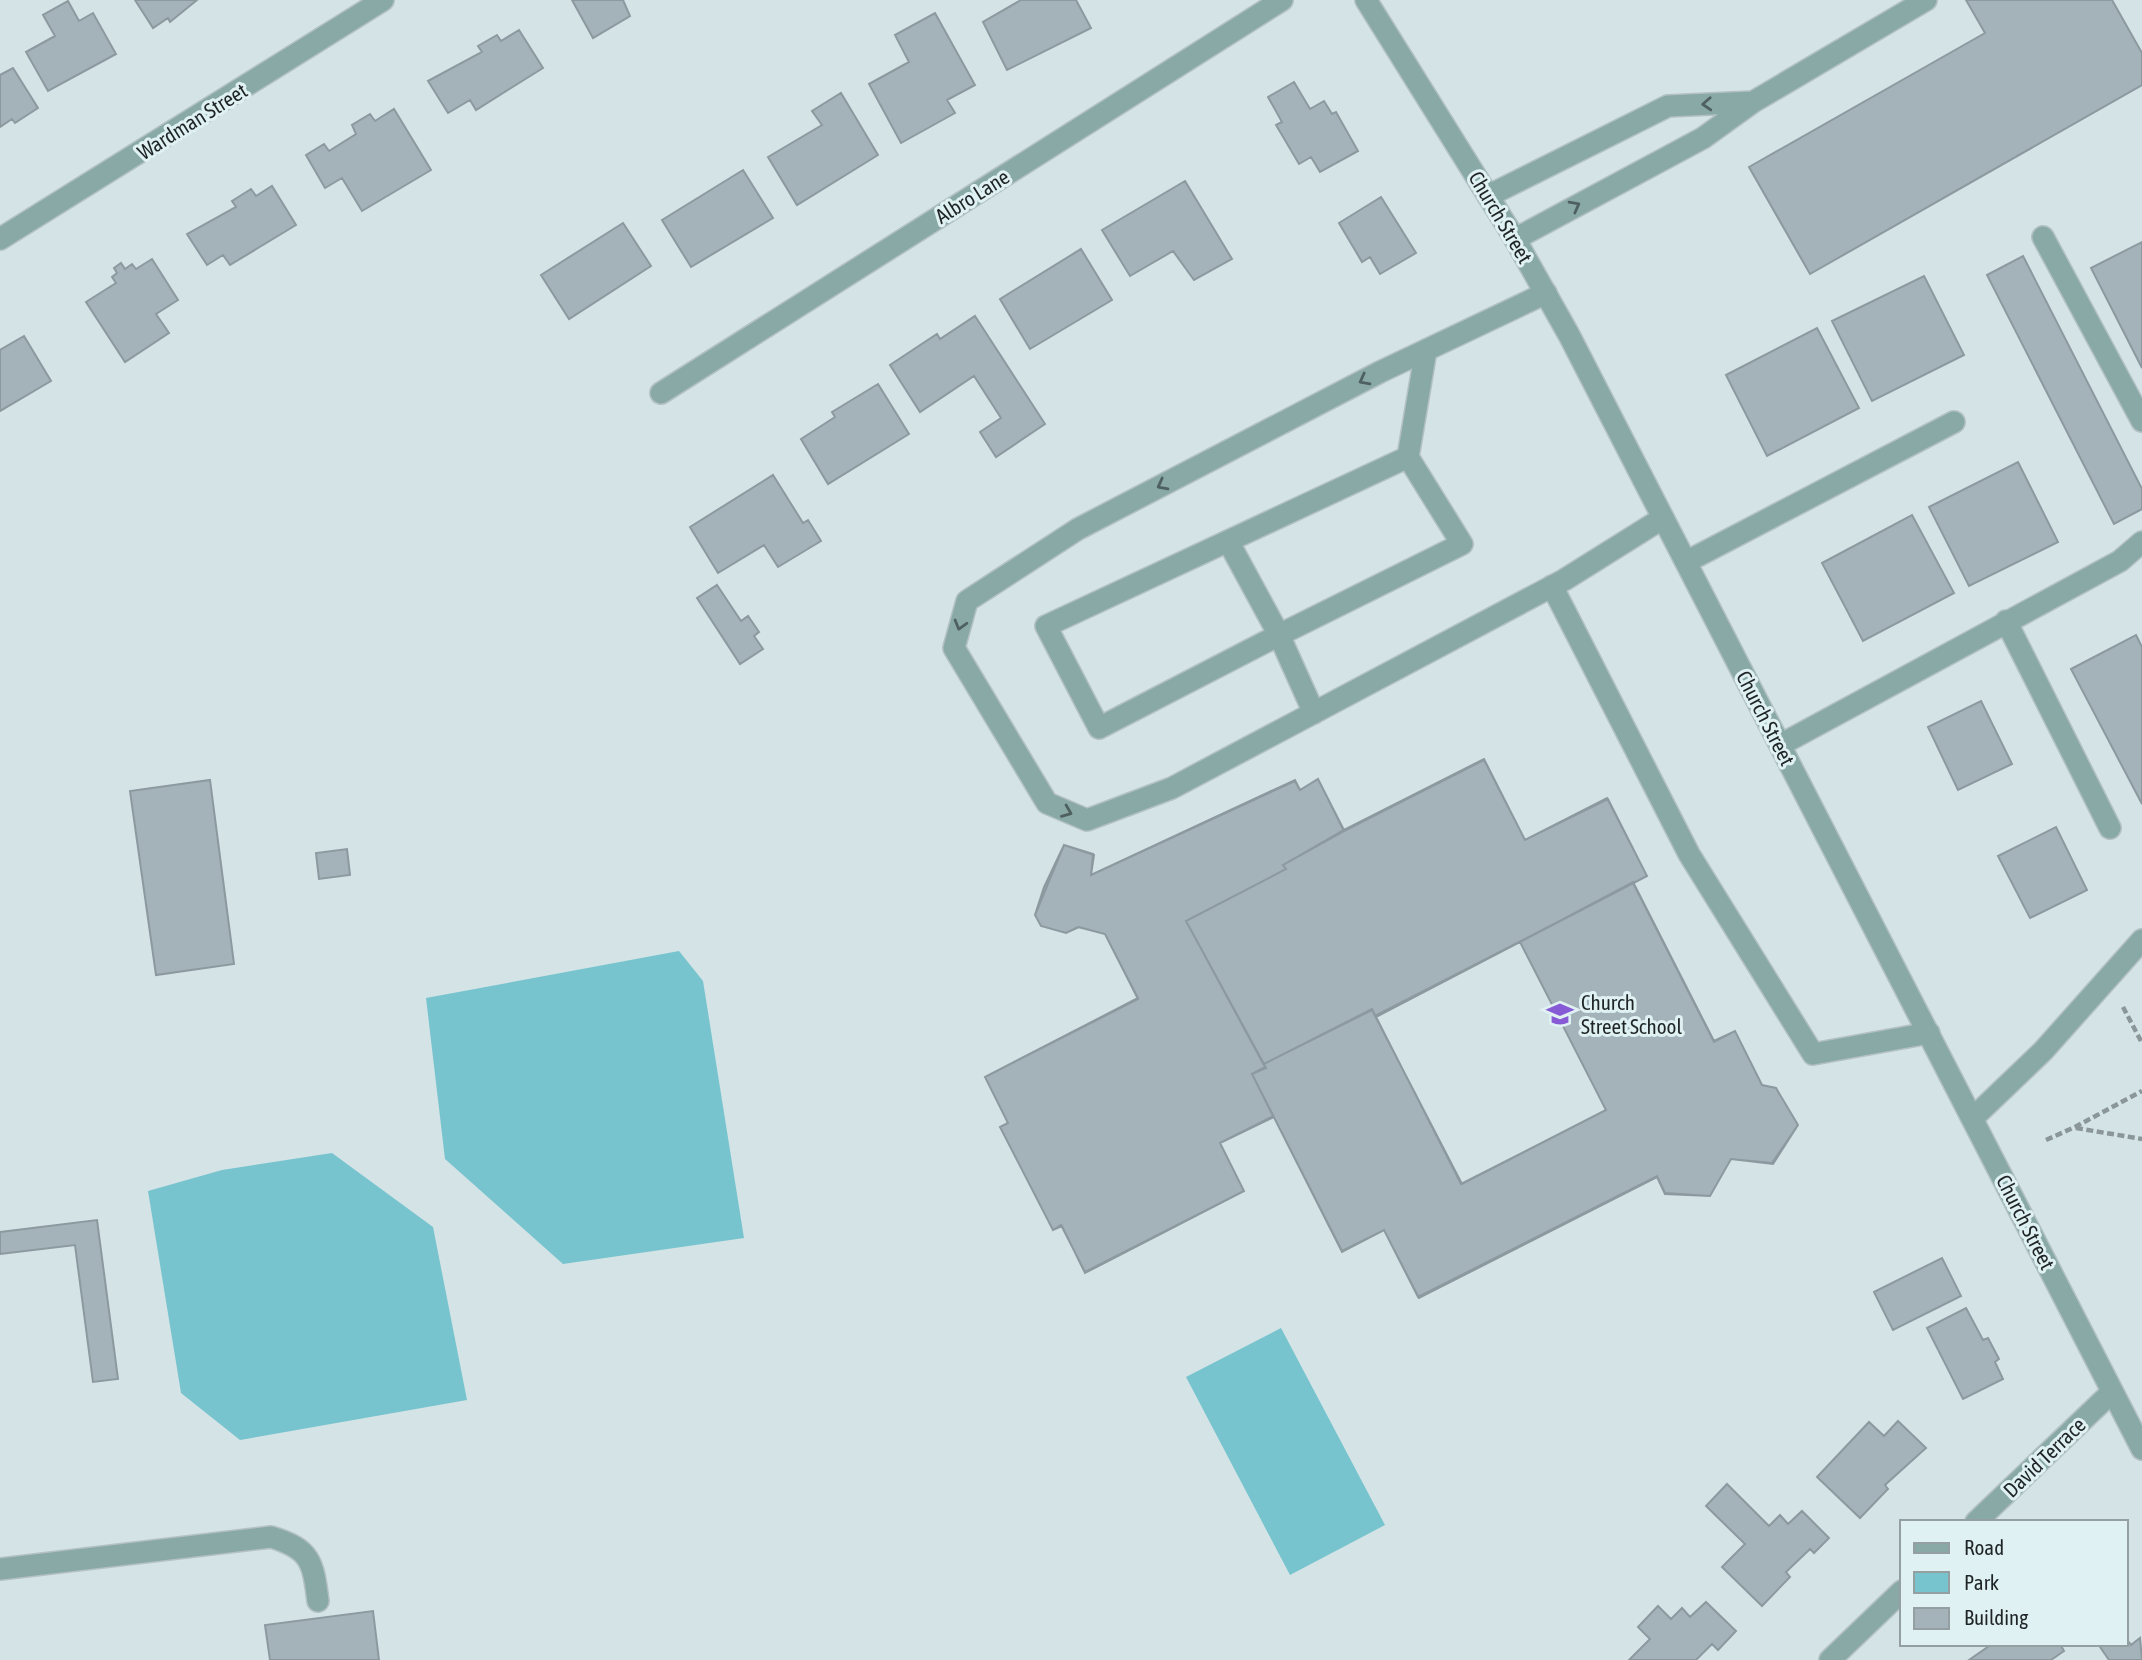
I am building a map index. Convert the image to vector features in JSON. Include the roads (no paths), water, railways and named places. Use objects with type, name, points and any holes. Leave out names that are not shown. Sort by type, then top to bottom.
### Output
[{"type":"street","name":"Wardman Street","points":[[0,239],[383,0]]},
{"type":"street","name":"Albro Lane","points":[[661,393],[1282,0]]},
{"type":"street","name":"Church Street","points":[[1366,0],[1546,293],[2142,1449]]},
{"type":"street","points":[[1515,239],[1703,138],[1753,102],[1926,0]]},
{"type":"street","points":[[1488,196],[1668,106],[1753,102]]},
{"type":"street","points":[[2043,237],[2142,421]]},
{"type":"street","points":[[1546,293],[1426,350],[1078,529],[967,601],[954,648],[1046,803],[1087,820],[1172,788],[1552,586],[1663,518]]},
{"type":"street","points":[[1408,457],[1046,626],[1099,728],[1462,544],[1408,457],[1426,350]]},
{"type":"street","points":[[1686,562],[1954,422]]},
{"type":"street","points":[[1228,541],[1279,635],[1314,713]]},
{"type":"street","points":[[1780,745],[2120,561],[2142,542]]},
{"type":"street","points":[[1552,586],[1689,854],[1813,1054],[1929,1033]]},
{"type":"street","points":[[2006,621],[2110,828]]},
{"type":"street","points":[[1973,1118],[2043,1051],[2142,940]]},
{"type":"street","name":"David Terrace","points":[[1978,1520],[2112,1392]]},
{"type":"street","points":[[0,1569],[271,1537],[296,1544],[313,1564],[318,1601]]},
{"type":"street","points":[[1830,1660],[1900,1593]]},
{"type":"place","name":"Church Street School","points":[[1560,1014]]}]
